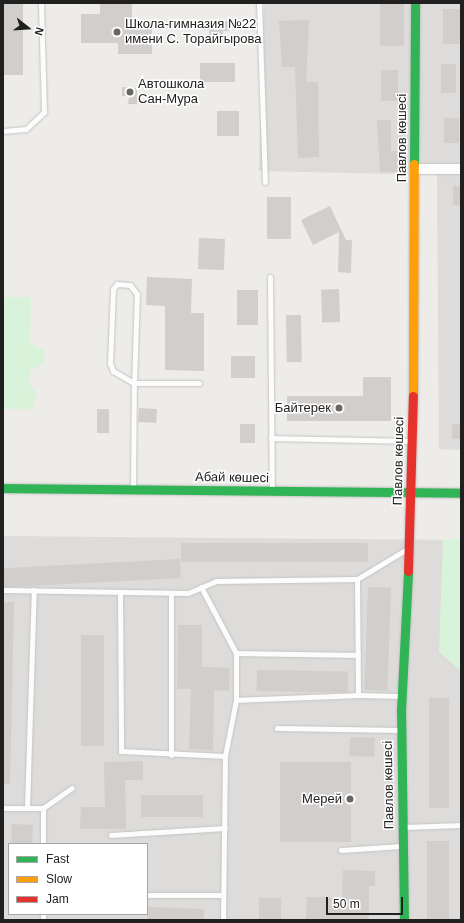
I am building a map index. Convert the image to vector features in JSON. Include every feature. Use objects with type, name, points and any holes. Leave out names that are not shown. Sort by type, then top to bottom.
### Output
[{"type":"street","name":"Павлов көшесі","points":[[404,920],[402,696],[410,547],[413,441],[415,3]]},
{"type":"street","points":[[415,169],[461,169]]},
{"type":"street","name":"Абай көшесі","points":[[3,488],[461,493]]},
{"type":"lane","points":[[3,131],[26,129],[44,112],[41,3]]},
{"type":"lane","points":[[259,3],[265,182]]},
{"type":"lane","points":[[270,277],[272,491]]},
{"type":"lane","points":[[133,490],[134,383],[137,294],[123,282],[112,289],[110,364],[119,376],[134,383],[199,383]]},
{"type":"lane","points":[[271,438],[413,441]]},
{"type":"lane","points":[[3,590],[188,593],[216,581],[357,578],[410,547]]},
{"type":"lane","points":[[357,578],[358,695]]},
{"type":"lane","points":[[201,587],[236,653],[236,700],[225,756],[225,828],[222,920]]},
{"type":"lane","points":[[28,808],[34,590]]},
{"type":"lane","points":[[120,592],[121,751],[171,755],[225,756]]},
{"type":"lane","points":[[171,593],[171,755]]},
{"type":"lane","points":[[236,653],[358,655]]},
{"type":"lane","points":[[236,700],[358,695],[402,696]]},
{"type":"lane","points":[[276,728],[402,730]]},
{"type":"lane","points":[[3,808],[43,808],[72,788]]},
{"type":"lane","points":[[43,808],[43,843]]},
{"type":"lane","points":[[403,827],[461,825]]},
{"type":"lane","points":[[111,835],[225,828]]},
{"type":"lane","points":[[341,850],[403,846]]},
{"type":"lane","points":[[148,895],[223,895]]},
{"type":"shaded area","points":[[264,3],[461,3],[461,450],[439,449],[437,175],[259,171]]},
{"type":"shaded area","points":[[3,536],[461,540],[461,920],[3,920]]},
{"type":"green space","points":[[3,297],[31,297],[30,343],[45,350],[43,364],[30,370],[30,385],[36,392],[33,409],[3,409]]},
{"type":"green space","points":[[443,539],[461,539],[461,671],[439,652]]},
{"type":"building","points":[[3,3],[23,3],[23,75],[3,75]]},
{"type":"building","name":"Школа-гимназия №22 имени С. Торайгырова","points":[[100,3],[132,3],[132,21],[152,21],[152,54],[118,54],[118,43],[81,43],[81,14],[100,14]]},
{"type":"building","points":[[380,3],[404,3],[404,46],[380,46]]},
{"type":"building","points":[[443,9],[461,9],[461,44],[443,44]]},
{"type":"building","points":[[309,20],[306,82],[318,82],[319,157],[298,158],[295,67],[282,67],[279,21]]},
{"type":"building","points":[[204,21],[229,21],[229,31],[223,31],[223,42],[209,42],[209,30],[204,30]]},
{"type":"building","points":[[200,63],[235,63],[235,82],[200,82]]},
{"type":"building","points":[[441,64],[456,64],[456,93],[441,93]]},
{"type":"building","points":[[381,70],[398,70],[398,101],[381,101]]},
{"type":"building","name":"Автошкола Сан-Мура","points":[[122,87],[137,88],[137,104],[128,104],[129,96],[122,96]]},
{"type":"building","points":[[217,111],[239,111],[239,136],[217,136]]},
{"type":"building","points":[[444,118],[459,118],[459,143],[444,143]]},
{"type":"building","points":[[377,120],[391,120],[391,151],[398,151],[398,172],[380,172]]},
{"type":"building","points":[[453,186],[461,186],[461,205],[453,205]]},
{"type":"building","points":[[267,197],[291,197],[291,239],[267,239]]},
{"type":"building","points":[[330,206],[346,240],[352,240],[351,273],[338,272],[339,232],[313,245],[301,220]]},
{"type":"building","points":[[199,238],[225,239],[224,270],[198,269]]},
{"type":"building","points":[[147,277],[192,279],[191,313],[204,313],[204,371],[165,370],[165,306],[146,305]]},
{"type":"building","points":[[339,289],[340,322],[322,323],[321,290]]},
{"type":"building","points":[[237,290],[258,290],[258,325],[237,325]]},
{"type":"building","points":[[286,315],[301,315],[302,362],[287,362]]},
{"type":"building","points":[[231,356],[255,356],[255,378],[231,378]]},
{"type":"building","name":"Байтерек","points":[[363,377],[391,377],[391,421],[287,421],[287,396],[363,396]]},
{"type":"building","points":[[139,408],[157,409],[156,423],[138,422]]},
{"type":"building","points":[[97,409],[109,409],[109,433],[97,433]]},
{"type":"building","points":[[240,424],[255,424],[255,443],[240,443]]},
{"type":"building","points":[[452,424],[461,424],[461,439],[452,439]]},
{"type":"building","points":[[181,543],[368,543],[368,562],[181,562]]},
{"type":"building","points":[[180,559],[181,578],[4,587],[3,568]]},
{"type":"building","points":[[368,587],[391,588],[387,691],[364,690]]},
{"type":"building","points":[[3,602],[14,602],[10,784],[3,784]]},
{"type":"building","points":[[178,625],[202,625],[202,667],[230,668],[229,691],[214,690],[213,750],[189,749],[191,689],[177,689]]},
{"type":"building","points":[[81,635],[104,635],[104,746],[81,746]]},
{"type":"building","points":[[257,670],[348,672],[348,693],[257,691]]},
{"type":"building","points":[[429,698],[449,698],[449,808],[429,808]]},
{"type":"building","points":[[350,737],[375,738],[374,757],[349,756]]},
{"type":"building","points":[[143,761],[143,780],[125,780],[126,829],[80,829],[81,807],[105,807],[104,762]]},
{"type":"building","points":[[280,762],[351,762],[351,842],[280,842]]},
{"type":"building","points":[[141,795],[203,795],[203,817],[141,817]]},
{"type":"building","points":[[12,824],[33,825],[32,843],[11,843]]},
{"type":"building","points":[[427,841],[449,841],[449,920],[427,920]]},
{"type":"building","points":[[343,870],[375,871],[375,886],[369,886],[369,920],[306,919],[307,897],[342,898]]},
{"type":"building","points":[[259,898],[281,898],[281,920],[259,920]]},
{"type":"building","points":[[148,907],[204,909],[204,920],[147,920]]},
{"type":"traffic: fast","points":[[414,164],[415,3]]},
{"type":"traffic: fast","points":[[3,488],[461,493]]},
{"type":"traffic: fast","points":[[404,920],[401,711],[408,571]]},
{"type":"traffic: slow","points":[[413,396],[414,164]]},
{"type":"traffic: jam","points":[[408,571],[413,396]]},
{"type":"place","name":"Школа-гимназия №22 имени С. Торайгырова","points":[[117,32]]},
{"type":"place","name":"Автошкола Сан-Мура","points":[[130,92]]},
{"type":"place","name":"Байтерек","points":[[339,408]]},
{"type":"place","name":"Мерей","points":[[350,799]]}]
